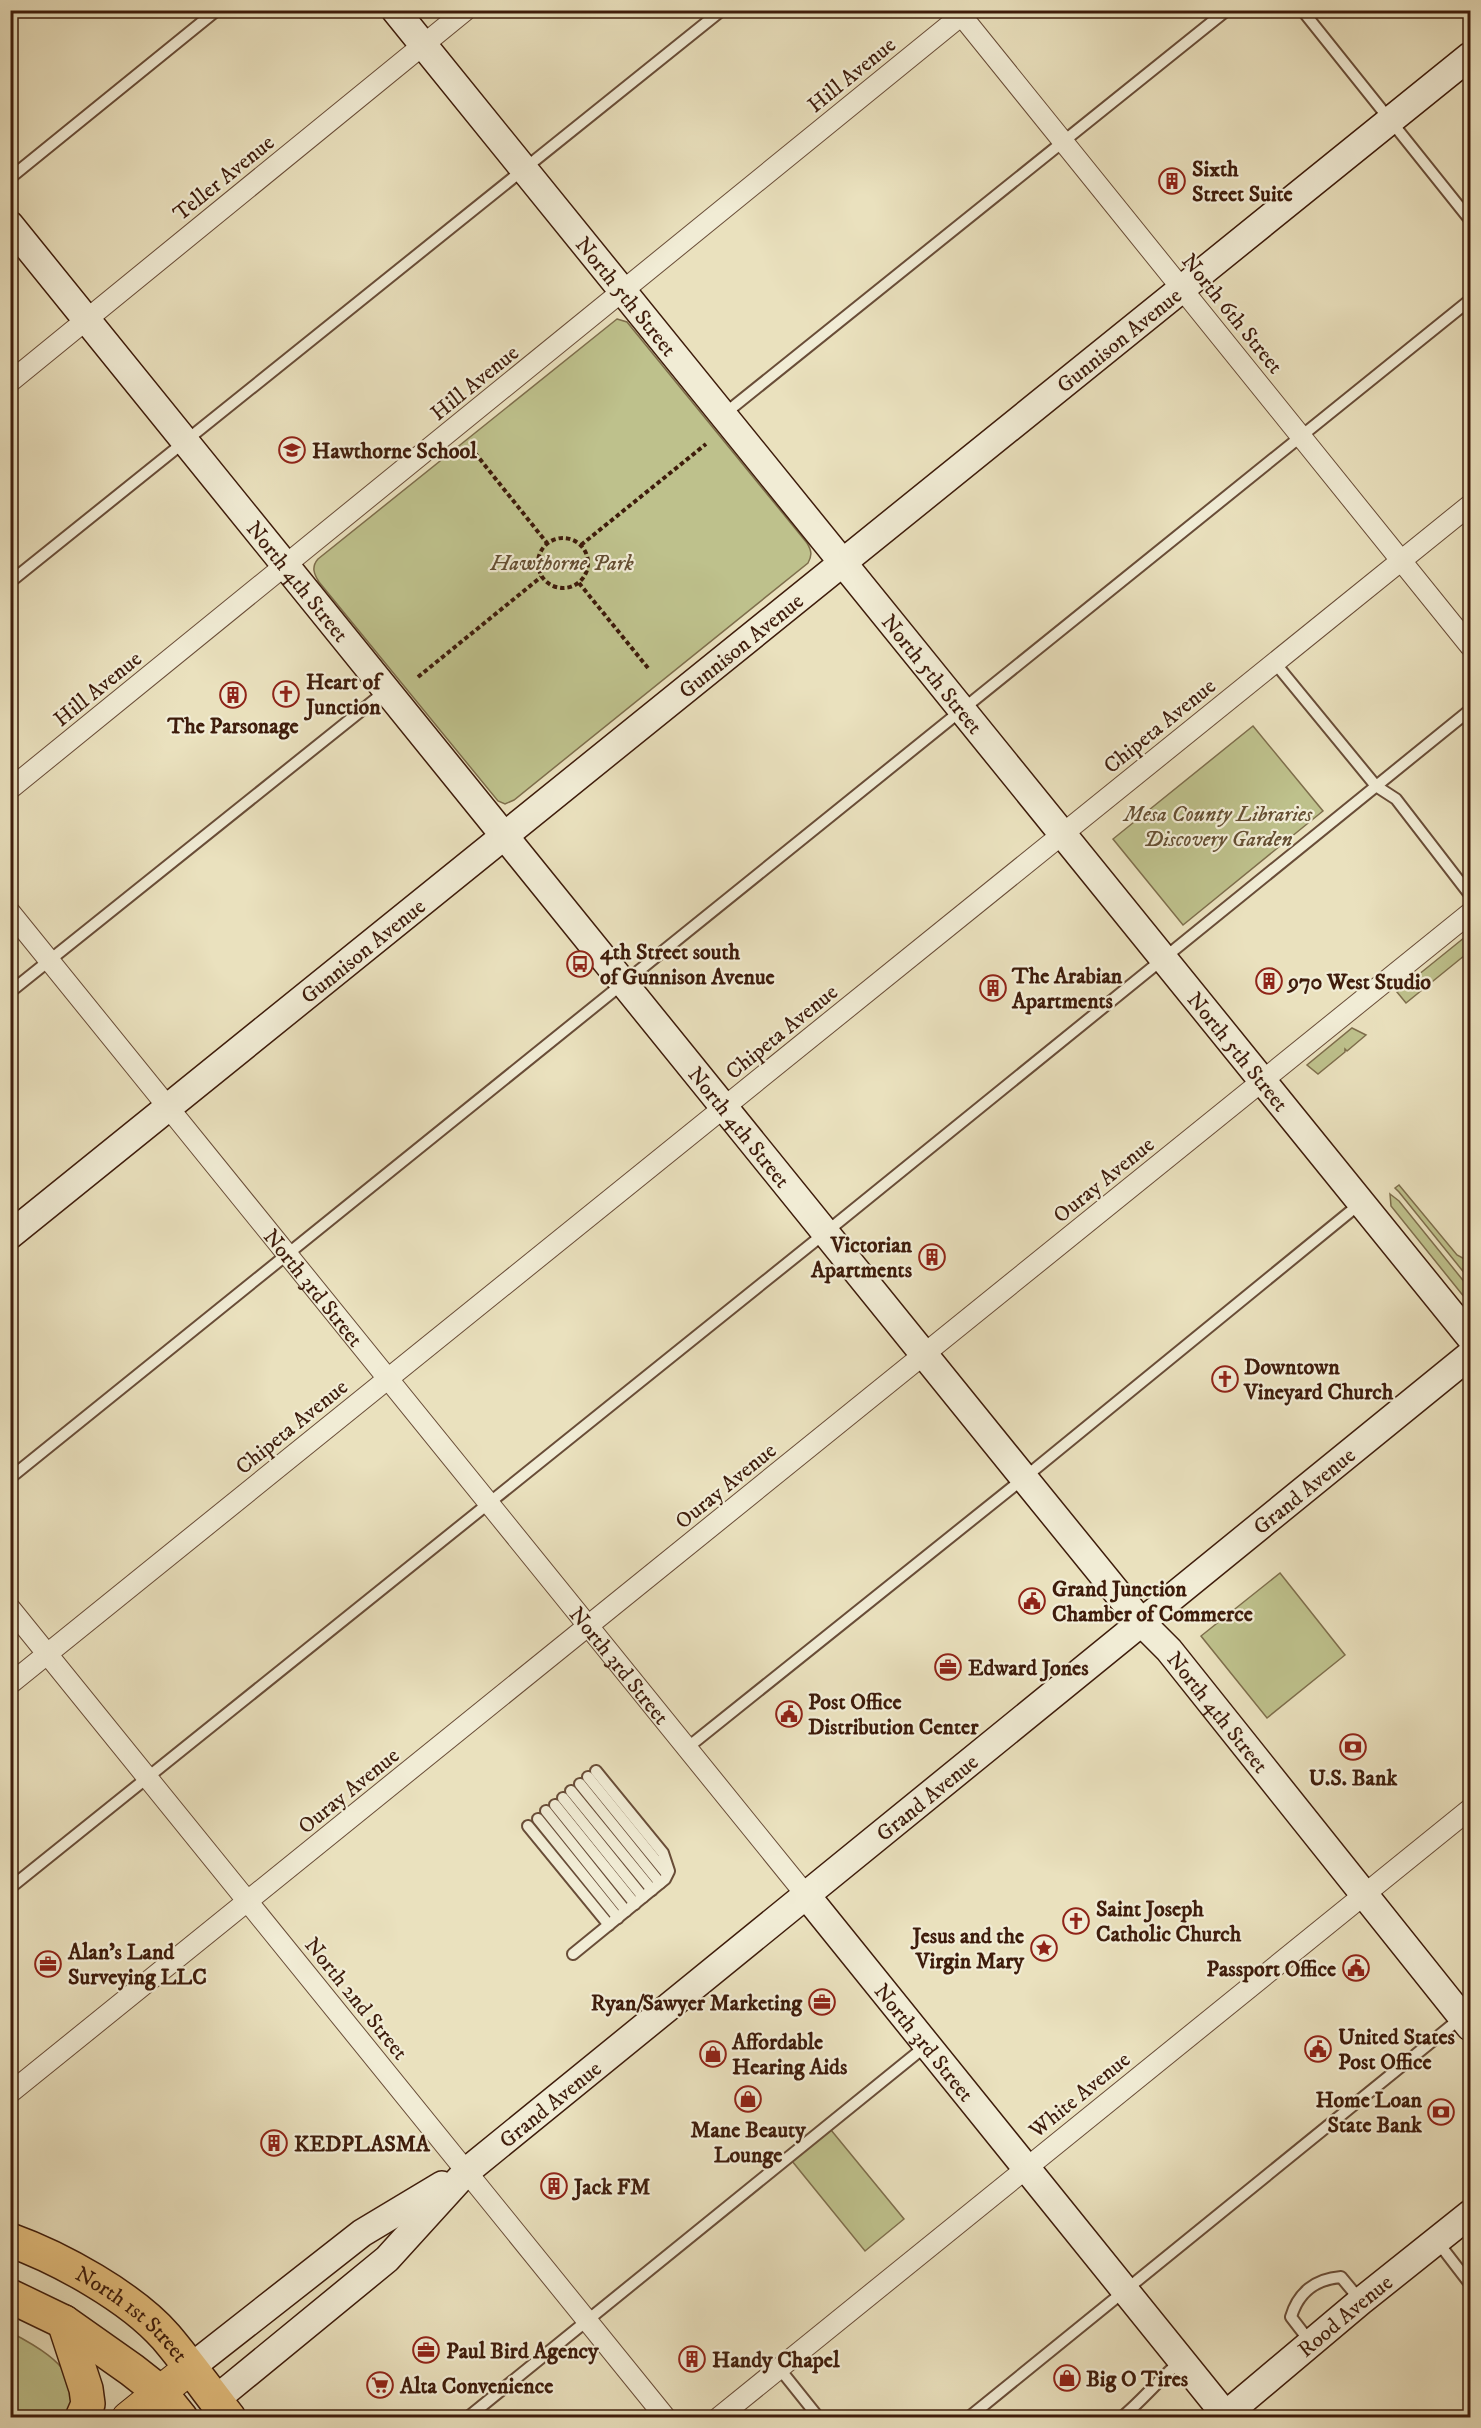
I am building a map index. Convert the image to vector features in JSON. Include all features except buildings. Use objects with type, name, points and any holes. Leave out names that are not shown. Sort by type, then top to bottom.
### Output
[{"type":"highway","name":"North 1st Street","points":[[10,2240],[61,2262],[118,2297],[165,2337],[190,2368],[213,2412]]},
{"type":"highway","name":"North 1st Street","points":[[10,2296],[64,2322],[160,2392],[181,2418]]},
{"type":"highway","points":[[64,2322],[86,2389],[88,2404],[82,2418]]},
{"type":"main road","points":[[128,2418],[190,2368]]},
{"type":"street","name":"North 5th Street","points":[[395,10],[1470,1336]]},
{"type":"street","name":"Teller Avenue","points":[[10,382],[466,10]]},
{"type":"street","name":"North 6th Street","points":[[962,12],[1063,143],[1183,288],[1470,646]]},
{"type":"street","name":"Hill Avenue","points":[[10,789],[287,566],[962,12]]},
{"type":"street","name":"Gunnison Avenue","points":[[10,1235],[1470,56]]},
{"type":"street","name":"North 4th Street","points":[[10,225],[1141,1622],[1169,1650],[1467,2022]]},
{"type":"street","name":"Chipeta Avenue","points":[[10,1684],[1470,505]]},
{"type":"street","name":"North 3rd Street","points":[[10,912],[1027,2167],[1226,2417]]},
{"type":"street","name":"Ouray Avenue","points":[[10,2093],[1470,913]]},
{"type":"street","name":"Grand Avenue","points":[[190,2368],[362,2233],[466,2171],[825,1882],[1470,1355]]},
{"type":"street","name":"North 2nd Street","points":[[10,1608],[666,2418]]},
{"type":"street","name":"White Avenue","points":[[717,2418],[1470,1809]]},
{"type":"street","name":"Grand Avenue","points":[[213,2412],[387,2259],[466,2171]]},
{"type":"street","name":"Rood Avenue","points":[[1226,2417],[1361,2301],[1470,2214]]},
{"type":"lane","points":[[10,178],[217,10]]},
{"type":"lane","points":[[10,582],[722,10]]},
{"type":"lane","points":[[723,416],[1227,10]]},
{"type":"lane","points":[[1302,10],[1470,220]]},
{"type":"lane","points":[[10,1478],[1470,300]]},
{"type":"lane","points":[[1275,663],[1376,786],[1396,800],[1470,895]]},
{"type":"lane","points":[[10,992],[387,690]]},
{"type":"lane","points":[[10,1888],[825,1233],[1470,710]]},
{"type":"lane","points":[[687,1748],[1024,1478],[1362,1202]]},
{"type":"lane","points":[[567,1794],[663,1853],[668,1862],[669,1871],[639,1900],[573,1954]]},
{"type":"lane","points":[[567,1794],[639,1900]]},
{"type":"lane","points":[[567,1794],[639,1900]]},
{"type":"lane","points":[[567,1794],[639,1900]]},
{"type":"lane","points":[[528,1826],[639,1900]]},
{"type":"lane","points":[[968,2418],[1125,2290],[1467,2022]]},
{"type":"lane","points":[[467,2418],[586,2319],[927,2045]]},
{"type":"lane","points":[[1437,2241],[1470,2284]]},
{"type":"lane","points":[[1312,2344],[1291,2317],[1299,2298],[1306,2290],[1322,2280],[1341,2277],[1361,2301]]},
{"type":"lane","points":[[1120,2418],[1142,2400],[1162,2376],[1182,2360]]},
{"type":"lane","points":[[778,2368],[819,2418]]},
{"type":"path","points":[[581,545],[706,444]]},
{"type":"path","points":[[475,453],[548,543]]},
{"type":"path","points":[[568,538],[581,545],[586,552],[587,568],[579,583],[571,587],[555,587],[541,577],[538,570],[538,555],[548,543],[554,539],[568,538]]},
{"type":"path","points":[[418,677],[541,577]]},
{"type":"path","points":[[579,583],[648,668]]},
{"type":"green space","name":"Hawthorne Park","points":[[617,319],[627,322],[807,543],[811,551],[810,558],[808,563],[514,800],[505,804],[498,801],[319,582],[314,565],[318,559]]},
{"type":"green space","name":"Mesa County Libraries Discovery Garden","points":[[1253,726],[1323,811],[1183,925],[1113,839]]},
{"type":"green space","points":[[1470,933],[1470,951],[1406,1003],[1397,992]]},
{"type":"green space","points":[[1352,1028],[1366,1035],[1347,1051],[1345,1049],[1345,1052],[1318,1074],[1307,1065]]},
{"type":"green space","points":[[1399,1185],[1457,1255],[1470,1262],[1470,1280],[1395,1188]]},
{"type":"green space","points":[[1390,1194],[1399,1201],[1470,1289],[1469,1303],[1391,1206]]},
{"type":"green space","points":[[1280,1573],[1345,1655],[1267,1718],[1201,1636]]},
{"type":"green space","points":[[831,2130],[904,2219],[865,2251],[792,2161]]},
{"type":"green space","points":[[10,2332],[48,2355],[64,2371],[72,2389],[71,2417],[11,2417]]},
{"type":"place","name":"Sixth Street Suite","points":[[1172,181]]},
{"type":"place","name":"Hawthorne School","points":[[292,450]]},
{"type":"place","name":"Heart of Junction","points":[[286,694]]},
{"type":"place","name":"The Parsonage","points":[[233,695]]},
{"type":"place","name":"4th Street south of Gunnison Avenue","points":[[580,964]]},
{"type":"place","name":"970 West Studio","points":[[1269,981]]},
{"type":"place","name":"The Arabian Apartments","points":[[993,988]]},
{"type":"place","name":"Victorian Apartments","points":[[932,1257]]},
{"type":"place","name":"Downtown Vineyard Church","points":[[1225,1379]]},
{"type":"place","name":"Grand Junction Chamber of Commerce","points":[[1032,1601]]},
{"type":"place","name":"Edward Jones","points":[[948,1667]]},
{"type":"place","name":"Post Office Distribution Center","points":[[789,1714]]},
{"type":"place","name":"U.S. Bank","points":[[1353,1747]]},
{"type":"place","name":"Saint Joseph Catholic Church","points":[[1076,1921]]},
{"type":"place","name":"Jesus and the Virgin Mary","points":[[1044,1948]]},
{"type":"place","name":"Alan's Land Surveying LLC","points":[[48,1964]]},
{"type":"place","name":"Passport Office","points":[[1356,1968]]},
{"type":"place","name":"Ryan/Sawyer Marketing","points":[[822,2002]]},
{"type":"place","name":"United States Post Office","points":[[1318,2049]]},
{"type":"place","name":"Affordable Hearing Aids","points":[[713,2054]]},
{"type":"place","name":"Mane Beauty Lounge","points":[[748,2099]]},
{"type":"place","name":"Home Loan State Bank","points":[[1441,2112]]},
{"type":"place","name":"KEDPLASMA","points":[[274,2143]]},
{"type":"place","name":"Jack FM","points":[[554,2186]]},
{"type":"place","name":"Paul Bird Agency","points":[[426,2350]]},
{"type":"place","name":"Handy Chapel","points":[[692,2359]]},
{"type":"place","name":"Big O Tires","points":[[1067,2378]]},
{"type":"place","name":"Alta Convenience","points":[[380,2385]]}]
